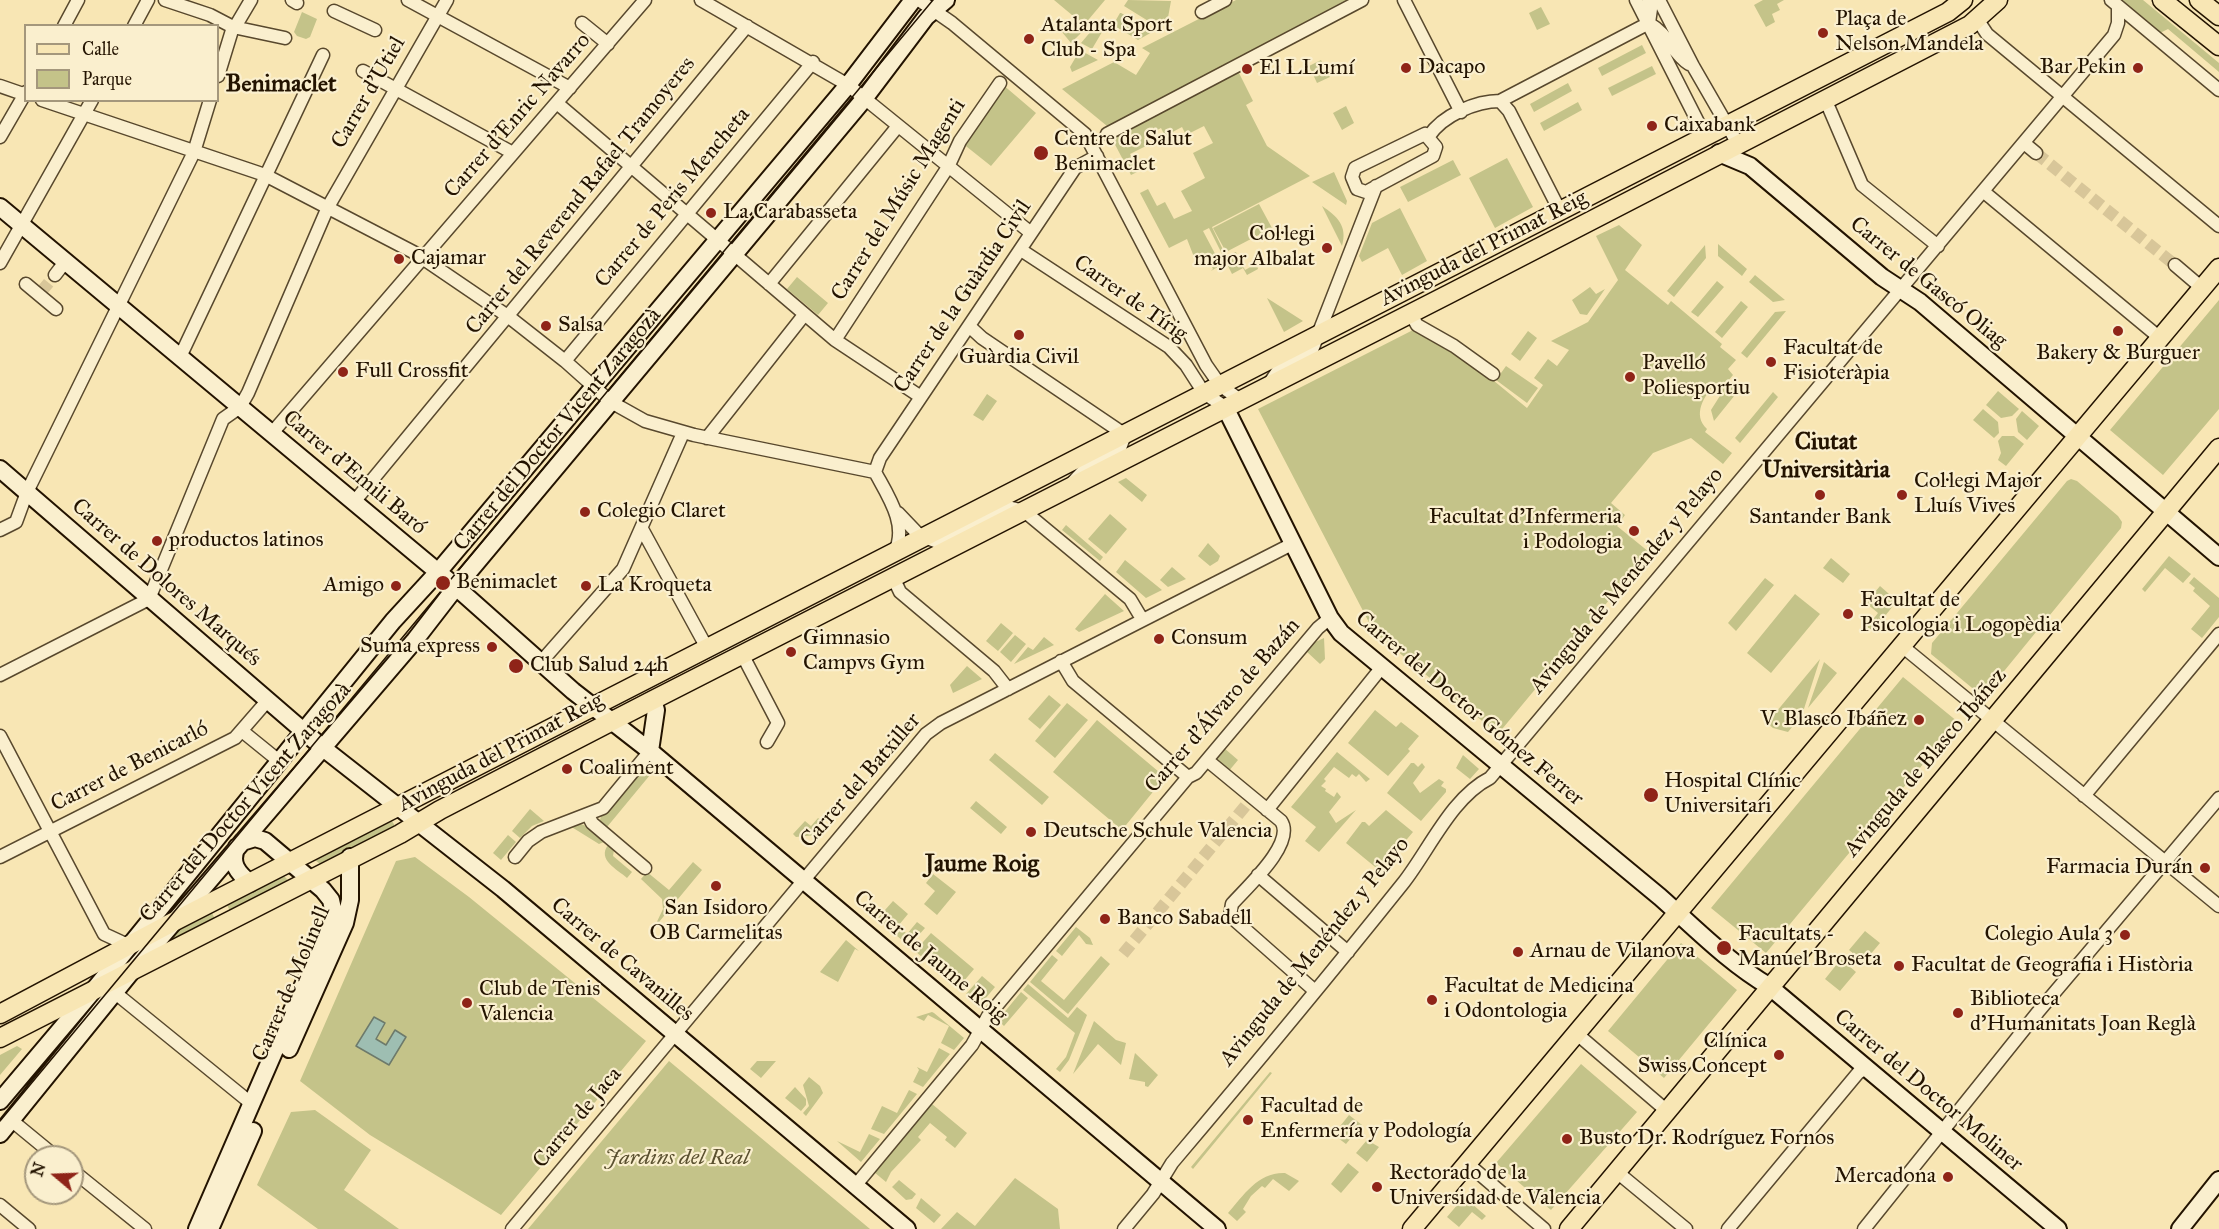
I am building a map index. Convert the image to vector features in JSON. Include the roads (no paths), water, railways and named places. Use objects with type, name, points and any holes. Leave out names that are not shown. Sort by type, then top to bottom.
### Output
[{"type":"main road","name":"Avinguda del Primat Reig","points":[[0,1038],[104,989],[132,971],[309,878],[1269,384],[1411,314],[1719,153],[1827,103],[1977,19],[1998,0]]},
{"type":"main road","points":[[2162,0],[2219,46]]},
{"type":"main road","points":[[2199,0],[2219,16]]},
{"type":"main road","name":"Avinguda del Primat Reig","points":[[0,1014],[173,922],[1702,138],[1958,2]]},
{"type":"main road","points":[[1827,103],[1842,78],[1842,65]]},
{"type":"main road","points":[[1412,1229],[2219,268]]},
{"type":"main road","name":"Avinguda de Blasco Ibáñez","points":[[1569,1229],[2219,448]]},
{"type":"main road","points":[[653,700],[660,687],[694,667],[706,648]]},
{"type":"street","points":[[65,24],[78,0]]},
{"type":"street","points":[[135,24],[148,0]]},
{"type":"street","points":[[165,0],[186,3],[234,27],[285,38]]},
{"type":"street","points":[[219,73],[234,27],[251,0]]},
{"type":"street","points":[[340,0],[333,13],[375,30]]},
{"type":"street","points":[[408,0],[570,88]]},
{"type":"street","name":"Carrer d'Utiel","points":[[240,407],[328,207],[447,0]]},
{"type":"street","name":"Carrer d'Enric Navarro","points":[[272,433],[513,153],[558,104],[645,0]]},
{"type":"street","points":[[701,0],[813,62],[848,85],[1032,233]]},
{"type":"street","name":"Carrer del Doctor Vicent Zaragozà","points":[[104,989],[130,946],[393,621],[438,572],[848,85],[913,0]]},
{"type":"street","points":[[919,0],[940,5],[1085,134],[1187,330],[1212,389],[1233,404]]},
{"type":"street","points":[[1202,12],[1225,0]]},
{"type":"street","points":[[1107,134],[1362,0]]},
{"type":"street","points":[[1404,0],[1461,112]]},
{"type":"street","points":[[1636,0],[1702,138],[1719,153]]},
{"type":"street","points":[[1648,23],[1651,9],[1649,0]]},
{"type":"street","points":[[1659,0],[1693,66],[1738,144]]},
{"type":"street","points":[[2115,3],[2219,90]]},
{"type":"street","name":"Avinguda de Menéndez y Pelayo","points":[[1124,1229],[1153,1194],[1160,1179],[1348,952],[1413,870],[1426,847],[1475,787],[1490,778],[1501,766],[2114,35],[2118,23],[2115,3]]},
{"type":"street","name":"Carrer del Doctor Vicent Zaragozà","points":[[132,971],[415,640],[456,587],[864,99],[912,35],[940,5]]},
{"type":"street","points":[[1977,19],[1987,34],[2219,226]]},
{"type":"street","points":[[582,23],[608,44]]},
{"type":"street","points":[[1429,136],[1439,124],[1461,112],[1483,101],[1500,101],[1648,23]]},
{"type":"street","points":[[1648,23],[1661,30],[1678,57],[1693,66]]},
{"type":"street","name":"Carrer del Reverend Rafael Tramoyeres","points":[[354,502],[633,167],[747,26]]},
{"type":"street","points":[[180,357],[323,55]]},
{"type":"street","name":"Carrer de Peris Mencheta","points":[[566,361],[813,62]]},
{"type":"street","points":[[363,71],[513,153]]},
{"type":"street","name":"Carrer del Músic Magenti","points":[[835,340],[948,167],[960,141],[1000,83]]},
{"type":"street","points":[[0,86],[24,94]]},
{"type":"street","points":[[0,137],[24,96]]},
{"type":"street","points":[[1500,101],[1509,111],[1560,211]]},
{"type":"street","points":[[48,102],[265,175],[415,253],[422,260],[509,317],[566,361],[611,402],[645,421],[683,433],[875,472],[894,507],[910,528],[924,538]]},
{"type":"street","points":[[0,263],[91,102]]},
{"type":"street","points":[[0,530],[16,522],[27,492],[120,307],[194,152],[209,102]]},
{"type":"street","points":[[1827,103],[1862,185],[1938,246]]},
{"type":"street","points":[[558,104],[735,253],[804,315],[835,340],[921,397]]},
{"type":"street","points":[[769,284],[898,126]]},
{"type":"street","points":[[1420,135],[1429,136],[1436,147],[1433,156],[1376,186],[1362,192],[1357,189],[1352,172],[1420,135]]},
{"type":"street","points":[[2024,143],[2036,153]]},
{"type":"street","name":"Carrer de Gascó Oliag","points":[[1738,144],[1750,166]]},
{"type":"street","name":"Carrer de Gascó Oliag","points":[[1719,153],[1750,166],[1901,290],[1920,302],[2079,435]]},
{"type":"street","name":"Carrer de la Guàrdia Civil","points":[[875,472],[880,458],[1075,168],[1097,156]]},
{"type":"street","points":[[1319,334],[1376,186]]},
{"type":"street","points":[[1984,192],[2160,338]]},
{"type":"street","name":"Carrer d'Emili Baró","points":[[0,207],[21,226],[60,269],[120,307],[613,721]]},
{"type":"street","name":"Carrer de Tírig","points":[[1021,250],[1169,347],[1212,389]]},
{"type":"street","points":[[2175,265],[2202,288]]},
{"type":"street","points":[[26,284],[56,309]]},
{"type":"street","points":[[1335,293],[1335,302],[1340,310],[1350,315],[1358,315]]},
{"type":"street","points":[[1411,314],[1418,325],[1454,346],[1493,374]]},
{"type":"street","points":[[707,438],[804,315]]},
{"type":"street","points":[[969,326],[981,338],[1112,426],[1121,436]]},
{"type":"street","points":[[1169,347],[1178,350],[1184,347],[1187,330]]},
{"type":"street","name":"Avinguda del Primat Reig","points":[[1269,384],[1279,369],[1312,350],[1319,334]]},
{"type":"street","points":[[1212,389],[1233,404]]},
{"type":"street","name":"Carrer del Doctor Gómez Ferrer","points":[[1233,404],[1294,543],[1330,618],[1341,633],[1660,897],[1677,915]]},
{"type":"street","points":[[0,675],[149,599],[223,419],[240,407]]},
{"type":"street","points":[[541,662],[623,569],[683,433]]},
{"type":"street","points":[[2079,435],[2219,557]]},
{"type":"street","name":"Avinguda del Primat Reig","points":[[1068,487],[1085,469],[1119,451],[1123,446],[1121,436]]},
{"type":"street","name":"Carrer de Dolores Marqués","points":[[0,469],[304,731]]},
{"type":"street","points":[[894,507],[900,533],[894,553]]},
{"type":"street","name":"Avinguda del Primat Reig","points":[[924,538],[938,542],[1008,507],[1024,511]]},
{"type":"street","points":[[1024,511],[1128,598],[1142,619]]},
{"type":"street","points":[[642,530],[706,648]]},
{"type":"street","name":"Carrer del Batxiller","points":[[674,1034],[926,734],[1008,688],[1294,543]]},
{"type":"street","points":[[893,577],[900,592],[994,671],[1008,688]]},
{"type":"street","name":"Carrer d'Álvaro de Bazán","points":[[855,1186],[972,1045],[988,1016],[1188,777],[1207,760],[1318,628],[1330,618]]},
{"type":"street","points":[[2084,796],[2219,634]]},
{"type":"street","points":[[1902,646],[2219,906]]},
{"type":"street","points":[[742,654],[778,723],[767,742]]},
{"type":"street","points":[[1061,661],[1073,681],[1188,777]]},
{"type":"street","points":[[1267,810],[1382,667]]},
{"type":"street","name":"Carrer de Benicarló","points":[[0,857],[235,738],[268,700]]},
{"type":"street","points":[[516,857],[535,836],[603,808],[650,751],[656,711],[653,700]]},
{"type":"street","name":"Carrer de Jaume Roig","points":[[613,721],[1217,1229]]},
{"type":"street","points":[[242,731],[279,761]]},
{"type":"street","name":"Carrer de Cavanilles","points":[[304,731],[397,808],[505,891],[907,1229]]},
{"type":"street","points":[[0,736],[104,934],[130,946]]},
{"type":"street","points":[[1207,760],[1284,826],[1285,837],[1282,845],[1232,904],[1230,916],[1233,922],[1315,991]]},
{"type":"street","points":[[1864,1229],[2038,1012],[2219,798]]},
{"type":"street","points":[[588,815],[592,823],[645,868]]},
{"type":"street","name":"Carrer de Molinell","points":[[197,1229],[250,1123],[333,921],[331,900],[291,863],[260,839],[249,839],[240,844]]},
{"type":"street","points":[[240,844],[234,857],[235,867],[250,883]]},
{"type":"street","name":"Carrer de Molinell","points":[[210,1229],[250,1123],[252,1104],[265,1089],[345,923],[351,900],[350,857]]},
{"type":"street","points":[[1257,875],[1348,952]]},
{"type":"street","points":[[1677,915],[1750,976],[1770,987]]},
{"type":"street","name":"Carrer del Doctor Moliner","points":[[1770,987],[2058,1229]]},
{"type":"street","points":[[0,1101],[104,989]]},
{"type":"street","points":[[104,989],[252,1104]]},
{"type":"street","points":[[0,1134],[104,989]]},
{"type":"street","name":"Carrer de Jaca","points":[[512,1229],[674,1034]]},
{"type":"street","points":[[1576,1034],[1667,1111]]},
{"type":"street","points":[[1728,1229],[1865,1068]]},
{"type":"street","points":[[11,1120],[41,1145]]},
{"type":"street","points":[[1468,1164],[1544,1229]]},
{"type":"street","points":[[1617,1172],[1686,1229]]},
{"type":"street","points":[[84,1180],[145,1229]]},
{"type":"street","points":[[2180,1229],[2219,1180]]},
{"type":"street","points":[[0,1205],[29,1229]]},
{"type":"tunnel","points":[[2036,153],[2175,265]]},
{"type":"tunnel","points":[[41,292],[55,275]]},
{"type":"tunnel","points":[[1123,954],[1247,804]]},
{"type":"tram line","points":[[0,1121],[933,0]]},
{"type":"place","name":"Plaça de Nelson Mandela","points":[[1823,33]]},
{"type":"place","name":"Atalanta Sport Club - Spa","points":[[1029,39]]},
{"type":"place","name":"Dacapo","points":[[1406,68]]},
{"type":"place","name":"Bar Pekin","points":[[2138,68]]},
{"type":"place","name":"El LLumí","points":[[1247,69]]},
{"type":"place","name":"Caixabank","points":[[1652,126]]},
{"type":"place","name":"Centre de Salut Benimaclet","points":[[1041,153]]},
{"type":"place","name":"La Carabasseta","points":[[711,213]]},
{"type":"place","name":"Col·legi major Albalat","points":[[1327,248]]},
{"type":"place","name":"Cajamar","points":[[399,259]]},
{"type":"place","name":"Salsa","points":[[546,326]]},
{"type":"place","name":"Bakery & Burguer","points":[[2118,331]]},
{"type":"place","name":"Guàrdia Civil","points":[[1019,335]]},
{"type":"place","name":"Facultat de Fisioteràpia","points":[[1771,362]]},
{"type":"place","name":"Full Crossfit","points":[[343,372]]},
{"type":"place","name":"Pavelló Poliesportiu","points":[[1630,377]]},
{"type":"place","name":"Santander Bank","points":[[1820,495]]},
{"type":"place","name":"Col·legi Major Lluís Vives","points":[[1902,495]]},
{"type":"place","name":"Colegio Claret","points":[[585,512]]},
{"type":"place","name":"Facultat d'Infermeria i Podologia","points":[[1634,531]]},
{"type":"place","name":"productos latinos","points":[[157,541]]},
{"type":"place","name":"Benimaclet","points":[[443,583]]},
{"type":"place","name":"Amigo","points":[[396,586]]},
{"type":"place","name":"La Kroqueta","points":[[586,586]]},
{"type":"place","name":"Facultat de Psicologia i Logopèdia","points":[[1848,614]]},
{"type":"place","name":"Consum","points":[[1159,639]]},
{"type":"place","name":"Suma express","points":[[492,647]]},
{"type":"place","name":"Gimnasio Campvs Gym","points":[[791,652]]},
{"type":"place","name":"Club Salud 24h","points":[[516,666]]},
{"type":"place","name":"V. Blasco Ibáñez","points":[[1919,720]]},
{"type":"place","name":"Coaliment","points":[[567,769]]},
{"type":"place","name":"Hospital Clínic Universitari","points":[[1651,795]]},
{"type":"place","name":"Deutsche Schule Valencia","points":[[1031,832]]},
{"type":"place","name":"Farmacia Durán","points":[[2205,868]]},
{"type":"place","name":"San Isidoro OB Carmelitas","points":[[716,886]]},
{"type":"place","name":"Banco Sabadell","points":[[1105,919]]},
{"type":"place","name":"Colegio Aula 3","points":[[2125,935]]},
{"type":"place","name":"Facultats - Manuel Broseta","points":[[1724,948]]},
{"type":"place","name":"Arnau de Vilanova","points":[[1518,952]]},
{"type":"place","name":"Facultat de Geografia i Història","points":[[1899,966]]},
{"type":"place","name":"Facultat de Medicina i Odontologia","points":[[1432,1000]]},
{"type":"place","name":"Club de Tenis Valencia","points":[[467,1003]]},
{"type":"place","name":"Biblioteca d'Humanitats Joan Reglà","points":[[1958,1013]]},
{"type":"place","name":"Clínica Swiss Concept","points":[[1779,1055]]},
{"type":"place","name":"Facultad de Enfermería y Podología","points":[[1248,1120]]},
{"type":"place","name":"Busto Dr. Rodríguez Fornos","points":[[1567,1139]]},
{"type":"place","name":"Mercadona","points":[[1948,1177]]},
{"type":"place","name":"Rectorado de la Universidad de Valencia","points":[[1377,1187]]},
{"type":"district","name":"Benimaclet","points":[[281,85]]},
{"type":"district","name":"Ciutat Universitària","points":[[1826,457]]},
{"type":"district","name":"Jaume Roig","points":[[982,865]]},
{"type":"park label","name":"Jardins del Real","points":[[677,1159]]}]
